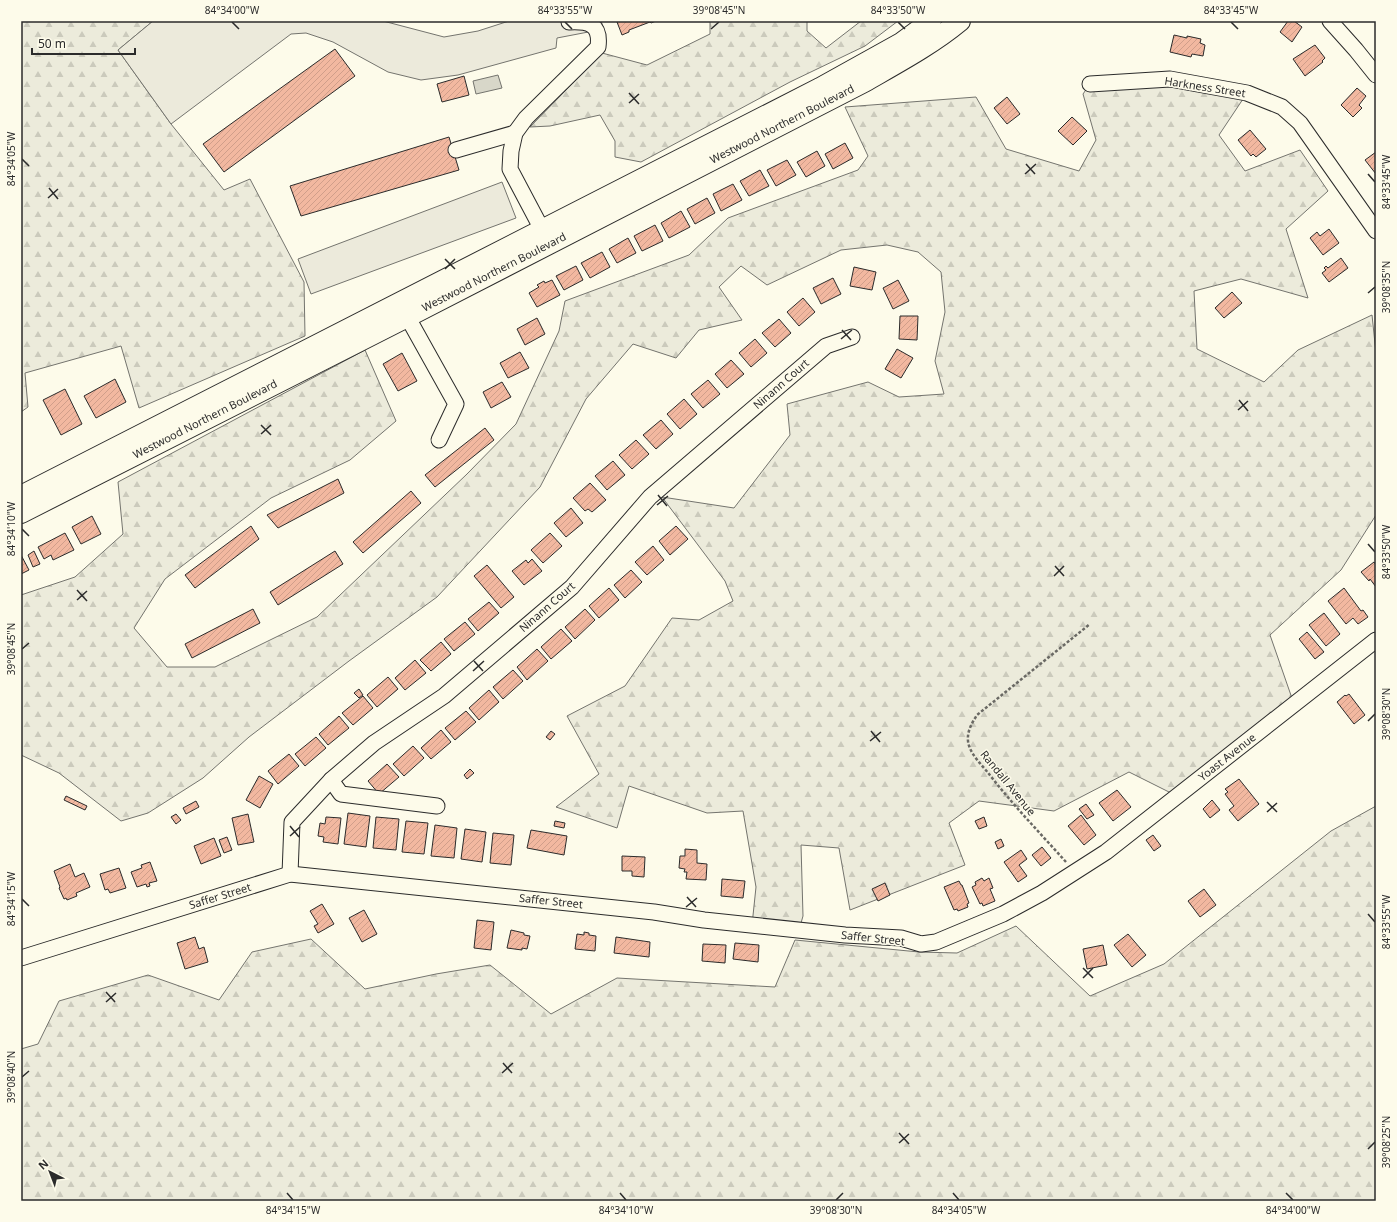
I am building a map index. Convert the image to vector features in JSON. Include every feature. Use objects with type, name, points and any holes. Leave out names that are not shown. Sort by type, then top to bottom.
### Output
[{"type":"main road","name":"Westwood Northern Boulevard","points":[[21,513],[403,310],[545,237],[901,43],[931,21]]},
{"type":"main road","name":"Westwood Northern Boulevard","points":[[545,237],[864,82],[912,54],[960,21]]},
{"type":"main road","name":"Westwood Northern Boulevard","points":[[21,496],[403,310]]},
{"type":"street","points":[[1330,21],[1376,75]]},
{"type":"street","points":[[545,237],[510,170],[511,151],[515,133],[526,118],[598,47],[600,37],[593,26],[585,22],[569,22]]},
{"type":"street","name":"Harkness Street","points":[[1090,84],[1170,79],[1247,93],[1282,107],[1300,123],[1376,231]]},
{"type":"street","points":[[456,150],[515,133]]},
{"type":"street","points":[[403,310],[456,404],[439,440]]},
{"type":"street","name":"Ninann Court","points":[[290,874],[292,822],[331,780],[374,743],[444,696],[572,588],[650,497],[826,346],[852,337]]},
{"type":"street","name":"Yoast Avenue","points":[[1076,872],[1112,847],[1376,640]]},
{"type":"street","points":[[331,780],[341,794],[437,806]]},
{"type":"street","name":"Saffer Street","points":[[21,958],[290,874],[654,912],[725,922],[845,935],[901,938],[921,944],[936,942],[1003,914],[1042,893],[1076,872]]},
{"type":"path","name":"Randall Avenue","points":[[1076,872],[1011,802],[979,762],[968,742],[968,733],[971,724],[977,715],[1090,624]]},
{"type":"green space","points":[[21,21],[153,21],[118,50],[171,124],[224,190],[250,179],[304,282],[305,336],[139,408],[121,346],[25,373],[28,407],[21,412]]},
{"type":"green space","points":[[710,21],[807,21],[807,31],[826,48],[861,21],[898,21],[865,46],[790,82],[641,162],[615,157],[615,141],[600,115],[550,126],[530,127],[602,53],[647,65],[710,34]]},
{"type":"green space","points":[[1170,79],[1247,93],[1219,135],[1245,171],[1300,150],[1328,191],[1286,229],[1308,298],[1241,279],[1194,291],[1197,349],[1264,382],[1298,350],[1372,315],[1376,353],[1376,515],[1341,570],[1270,635],[1294,704],[1177,796],[1129,772],[1054,811],[979,801],[949,823],[965,865],[850,910],[839,848],[801,845],[803,916],[799,930],[752,925],[756,887],[743,811],[707,813],[629,786],[617,828],[556,807],[599,774],[567,716],[625,686],[672,618],[699,620],[733,601],[725,581],[662,497],[734,508],[790,435],[787,404],[868,382],[899,397],[944,394],[935,361],[945,312],[941,272],[918,252],[887,245],[841,250],[767,285],[741,266],[719,287],[742,320],[699,330],[676,358],[633,344],[586,399],[540,487],[437,597],[349,661],[249,737],[203,778],[148,813],[121,821],[59,773],[21,755],[21,595],[75,577],[123,534],[118,482],[365,350],[396,421],[350,460],[271,498],[165,579],[134,628],[167,667],[215,667],[317,617],[467,474],[516,424],[559,331],[565,301],[689,255],[728,218],[858,170],[868,156],[845,107],[976,97],[1006,149],[1079,171],[1096,140],[1083,94],[1090,84]]},
{"type":"green space","points":[[1376,806],[1376,1201],[21,1201],[21,1049],[38,1044],[59,1001],[148,975],[219,1000],[252,952],[311,939],[365,989],[436,974],[490,965],[551,1014],[617,978],[775,987],[795,940],[919,952],[957,953],[1016,926],[1090,996],[1164,964],[1331,831]]},
{"type":"shaded area","points":[[153,21],[383,21],[444,37],[478,31],[509,21],[601,21],[604,29],[557,38],[556,48],[458,75],[421,80],[388,72],[333,42],[306,33],[291,34],[171,124],[118,50]]},
{"type":"shaded area","points":[[498,75],[502,88],[476,94],[473,81]]},
{"type":"shaded area","points":[[502,182],[516,218],[311,294],[298,259]]},
{"type":"building","points":[[656,21],[629,30],[629,32],[622,35],[617,22]]},
{"type":"building","points":[[1288,21],[1294,21],[1302,27],[1292,42],[1280,32]]},
{"type":"building","points":[[1174,35],[1201,39],[1200,43],[1205,45],[1203,56],[1192,54],[1191,57],[1170,52]]},
{"type":"building","points":[[1315,45],[1325,58],[1322,61],[1323,62],[1305,76],[1293,59]]},
{"type":"building","points":[[335,49],[355,76],[224,172],[203,144]]},
{"type":"building","points":[[464,76],[469,95],[442,102],[437,84]]},
{"type":"building","points":[[1357,88],[1366,96],[1359,105],[1362,108],[1353,117],[1341,105]]},
{"type":"building","points":[[1007,97],[1020,114],[1007,124],[994,108]]},
{"type":"building","points":[[1072,117],[1087,131],[1073,145],[1058,131]]},
{"type":"building","points":[[1250,130],[1266,149],[1256,157],[1253,154],[1251,156],[1238,140]]},
{"type":"building","points":[[449,137],[459,170],[301,216],[290,186]]},
{"type":"building","points":[[845,143],[853,158],[833,169],[825,154]]},
{"type":"building","points":[[817,151],[825,166],[806,177],[797,162]]},
{"type":"building","points":[[1376,152],[1376,174],[1365,160]]},
{"type":"building","points":[[787,160],[796,175],[776,186],[767,170]]},
{"type":"building","points":[[760,170],[769,186],[749,196],[740,181]]},
{"type":"building","points":[[733,184],[742,200],[721,211],[713,194]]},
{"type":"building","points":[[707,198],[715,213],[695,224],[687,209]]},
{"type":"building","points":[[681,211],[690,227],[669,238],[661,223]]},
{"type":"building","points":[[655,225],[663,241],[642,251],[634,236]]},
{"type":"building","points":[[1329,229],[1339,243],[1323,255],[1310,238],[1317,232],[1320,236]]},
{"type":"building","points":[[628,238],[636,253],[617,263],[609,249]]},
{"type":"building","points":[[602,252],[610,267],[590,278],[581,263]]},
{"type":"building","points":[[1341,258],[1348,268],[1329,282],[1322,273],[1326,270],[1324,268],[1326,266],[1328,268]]},
{"type":"building","points":[[576,266],[583,280],[564,290],[556,276]]},
{"type":"building","points":[[854,267],[876,272],[872,290],[850,286]]},
{"type":"building","points":[[833,278],[841,294],[821,304],[813,288]]},
{"type":"building","points":[[552,280],[560,295],[537,307],[529,293],[539,287],[537,285],[544,281],[545,283]]},
{"type":"building","points":[[898,280],[909,301],[893,309],[883,288]]},
{"type":"building","points":[[1232,292],[1242,303],[1224,318],[1215,308]]},
{"type":"building","points":[[803,298],[815,312],[799,326],[787,312]]},
{"type":"building","points":[[900,316],[918,316],[917,340],[899,339]]},
{"type":"building","points":[[537,318],[545,334],[525,345],[517,329]]},
{"type":"building","points":[[779,319],[791,333],[775,347],[762,333]]},
{"type":"building","points":[[755,339],[767,353],[751,367],[739,353]]},
{"type":"building","points":[[897,349],[913,358],[901,378],[885,369]]},
{"type":"building","points":[[520,352],[529,368],[508,378],[500,363]]},
{"type":"building","points":[[402,353],[417,381],[398,391],[383,364]]},
{"type":"building","points":[[731,360],[744,374],[727,388],[715,374]]},
{"type":"building","points":[[115,379],[126,402],[96,418],[84,396]]},
{"type":"building","points":[[708,380],[720,394],[703,408],[691,394]]},
{"type":"building","points":[[502,382],[511,397],[491,408],[483,392]]},
{"type":"building","points":[[65,389],[82,424],[61,435],[43,400]]},
{"type":"building","points":[[684,399],[697,414],[680,429],[667,414]]},
{"type":"building","points":[[661,420],[673,434],[656,449],[643,435]]},
{"type":"building","points":[[485,428],[494,440],[435,487],[425,475]]},
{"type":"building","points":[[636,440],[649,454],[632,469],[619,455]]},
{"type":"building","points":[[613,461],[625,475],[607,490],[595,476]]},
{"type":"building","points":[[338,479],[344,493],[278,528],[267,515]]},
{"type":"building","points":[[590,483],[606,500],[592,512],[588,509],[585,511],[573,498]]},
{"type":"building","points":[[411,491],[421,503],[363,553],[353,542]]},
{"type":"building","points":[[571,508],[583,523],[566,537],[554,523]]},
{"type":"building","points":[[92,516],[101,534],[81,544],[72,527]]},
{"type":"building","points":[[251,526],[259,539],[195,588],[185,575]]},
{"type":"building","points":[[676,526],[688,539],[670,555],[659,541]]},
{"type":"building","points":[[65,533],[74,550],[53,560],[51,555],[44,559],[38,547]]},
{"type":"building","points":[[550,533],[562,546],[543,563],[531,550]]},
{"type":"building","points":[[653,546],[664,560],[647,575],[635,562]]},
{"type":"building","points":[[34,551],[40,564],[33,567],[28,555]]},
{"type":"building","points":[[335,551],[343,564],[278,605],[270,592]]},
{"type":"building","points":[[21,555],[29,570],[21,574]]},
{"type":"building","points":[[532,559],[542,571],[524,585],[512,571],[526,560],[528,563]]},
{"type":"building","points":[[1374,562],[1376,565],[1376,587],[1370,579],[1369,581],[1361,572]]},
{"type":"building","points":[[487,565],[514,597],[501,608],[474,576]]},
{"type":"building","points":[[631,570],[642,582],[625,598],[614,585]]},
{"type":"building","points":[[609,588],[619,600],[599,618],[589,606]]},
{"type":"building","points":[[1344,588],[1361,611],[1363,610],[1368,617],[1358,624],[1353,618],[1346,624],[1328,601]]},
{"type":"building","points":[[489,602],[499,613],[478,631],[468,619]]},
{"type":"building","points":[[253,609],[260,623],[192,658],[185,644]]},
{"type":"building","points":[[585,609],[595,620],[575,639],[565,627]]},
{"type":"building","points":[[1324,613],[1340,634],[1326,646],[1309,625]]},
{"type":"building","points":[[465,622],[475,634],[454,651],[444,639]]},
{"type":"building","points":[[561,629],[572,641],[551,659],[541,647]]},
{"type":"building","points":[[1307,632],[1324,652],[1315,659],[1299,639]]},
{"type":"building","points":[[441,642],[451,654],[431,671],[420,660]]},
{"type":"building","points":[[537,649],[548,661],[527,680],[517,667]]},
{"type":"building","points":[[415,660],[426,673],[405,690],[395,678]]},
{"type":"building","points":[[513,670],[523,681],[503,699],[493,687]]},
{"type":"building","points":[[388,677],[398,689],[377,707],[367,695]]},
{"type":"building","points":[[359,689],[363,695],[359,698],[354,693]]},
{"type":"building","points":[[489,690],[499,702],[479,720],[469,708]]},
{"type":"building","points":[[1349,694],[1365,715],[1354,724],[1337,702],[1345,695],[1346,696]]},
{"type":"building","points":[[363,696],[373,708],[353,725],[342,713]]},
{"type":"building","points":[[466,711],[476,722],[455,740],[445,728]]},
{"type":"building","points":[[339,716],[349,728],[328,745],[319,734]]},
{"type":"building","points":[[441,730],[451,742],[431,759],[421,748]]},
{"type":"building","points":[[551,731],[555,734],[550,740],[546,737]]},
{"type":"building","points":[[316,737],[326,748],[305,766],[295,754]]},
{"type":"building","points":[[413,746],[424,758],[404,776],[393,764]]},
{"type":"building","points":[[289,754],[299,766],[278,784],[268,771]]},
{"type":"building","points":[[387,764],[399,777],[379,794],[368,781]]},
{"type":"building","points":[[470,769],[474,773],[467,779],[464,775]]},
{"type":"building","points":[[259,776],[273,784],[260,808],[246,800]]},
{"type":"building","points":[[1239,779],[1259,804],[1238,821],[1229,810],[1234,806],[1225,794],[1228,792],[1225,789]]},
{"type":"building","points":[[1117,790],[1131,807],[1113,821],[1099,803]]},
{"type":"building","points":[[66,796],[87,806],[85,810],[64,800]]},
{"type":"building","points":[[1212,800],[1220,810],[1210,818],[1203,809]]},
{"type":"building","points":[[196,801],[199,807],[186,814],[183,808]]},
{"type":"building","points":[[1086,804],[1094,815],[1087,819],[1079,809]]},
{"type":"building","points":[[348,813],[370,816],[366,847],[344,844]]},
{"type":"building","points":[[176,814],[181,820],[176,824],[171,817]]},
{"type":"building","points":[[248,814],[254,842],[238,845],[232,818]]},
{"type":"building","points":[[1081,815],[1096,835],[1084,845],[1068,826]]},
{"type":"building","points":[[326,817],[341,818],[338,844],[323,842],[324,837],[318,836],[320,823],[325,824]]},
{"type":"building","points":[[376,817],[399,819],[396,850],[373,848]]},
{"type":"building","points":[[984,817],[987,826],[979,829],[975,821]]},
{"type":"building","points":[[406,821],[428,823],[424,854],[402,852]]},
{"type":"building","points":[[555,821],[565,823],[564,828],[554,826]]},
{"type":"building","points":[[435,825],[457,828],[454,858],[431,856]]},
{"type":"building","points":[[465,829],[486,832],[482,862],[461,859]]},
{"type":"building","points":[[531,830],[567,836],[564,855],[527,848]]},
{"type":"building","points":[[493,833],[514,835],[511,865],[490,863]]},
{"type":"building","points":[[1153,835],[1161,846],[1154,851],[1146,840]]},
{"type":"building","points":[[227,837],[232,850],[224,853],[219,840]]},
{"type":"building","points":[[214,838],[221,856],[201,864],[194,846]]},
{"type":"building","points":[[1001,839],[1004,846],[998,849],[995,842]]},
{"type":"building","points":[[1042,847],[1051,858],[1041,866],[1032,855]]},
{"type":"building","points":[[685,849],[697,850],[697,863],[707,864],[706,880],[686,879],[687,872],[684,872],[685,869],[679,868],[680,856],[685,856]]},
{"type":"building","points":[[1021,850],[1027,859],[1019,865],[1027,876],[1018,882],[1004,862]]},
{"type":"building","points":[[622,856],[645,857],[644,877],[632,876],[632,871],[622,871]]},
{"type":"building","points":[[150,862],[157,881],[149,883],[150,886],[147,887],[146,884],[137,887],[131,872],[142,868],[141,865]]},
{"type":"building","points":[[70,864],[75,877],[84,873],[90,887],[76,893],[77,896],[67,900],[66,898],[64,899],[59,888],[60,887],[54,871]]},
{"type":"building","points":[[119,868],[126,888],[110,893],[108,889],[105,890],[100,874]]},
{"type":"building","points":[[982,878],[984,881],[989,878],[993,888],[990,889],[995,901],[983,906],[982,903],[980,904],[972,887],[976,885],[975,882]]},
{"type":"building","points":[[722,879],[745,881],[743,898],[721,896]]},
{"type":"building","points":[[959,881],[969,903],[967,904],[968,907],[958,911],[957,909],[954,910],[944,887]]},
{"type":"building","points":[[885,883],[890,895],[878,901],[872,889]]},
{"type":"building","points":[[1204,889],[1216,905],[1200,917],[1188,901]]},
{"type":"building","points":[[322,904],[334,924],[318,933],[314,926],[318,924],[310,911]]},
{"type":"building","points":[[364,910],[377,934],[362,942],[349,918]]},
{"type":"building","points":[[477,920],[494,922],[491,950],[474,948]]},
{"type":"building","points":[[511,930],[530,936],[527,949],[522,948],[522,950],[507,948]]},
{"type":"building","points":[[584,932],[589,933],[589,935],[596,936],[595,951],[575,949],[577,934],[584,935]]},
{"type":"building","points":[[1128,934],[1146,955],[1132,967],[1114,945]]},
{"type":"building","points":[[195,937],[199,949],[204,947],[208,962],[185,969],[177,943]]},
{"type":"building","points":[[616,937],[650,942],[649,957],[614,953]]},
{"type":"building","points":[[735,943],[759,945],[758,962],[733,959]]},
{"type":"building","points":[[703,944],[726,945],[725,963],[702,961]]},
{"type":"building","points":[[1103,945],[1107,965],[1087,969],[1083,949]]}]
